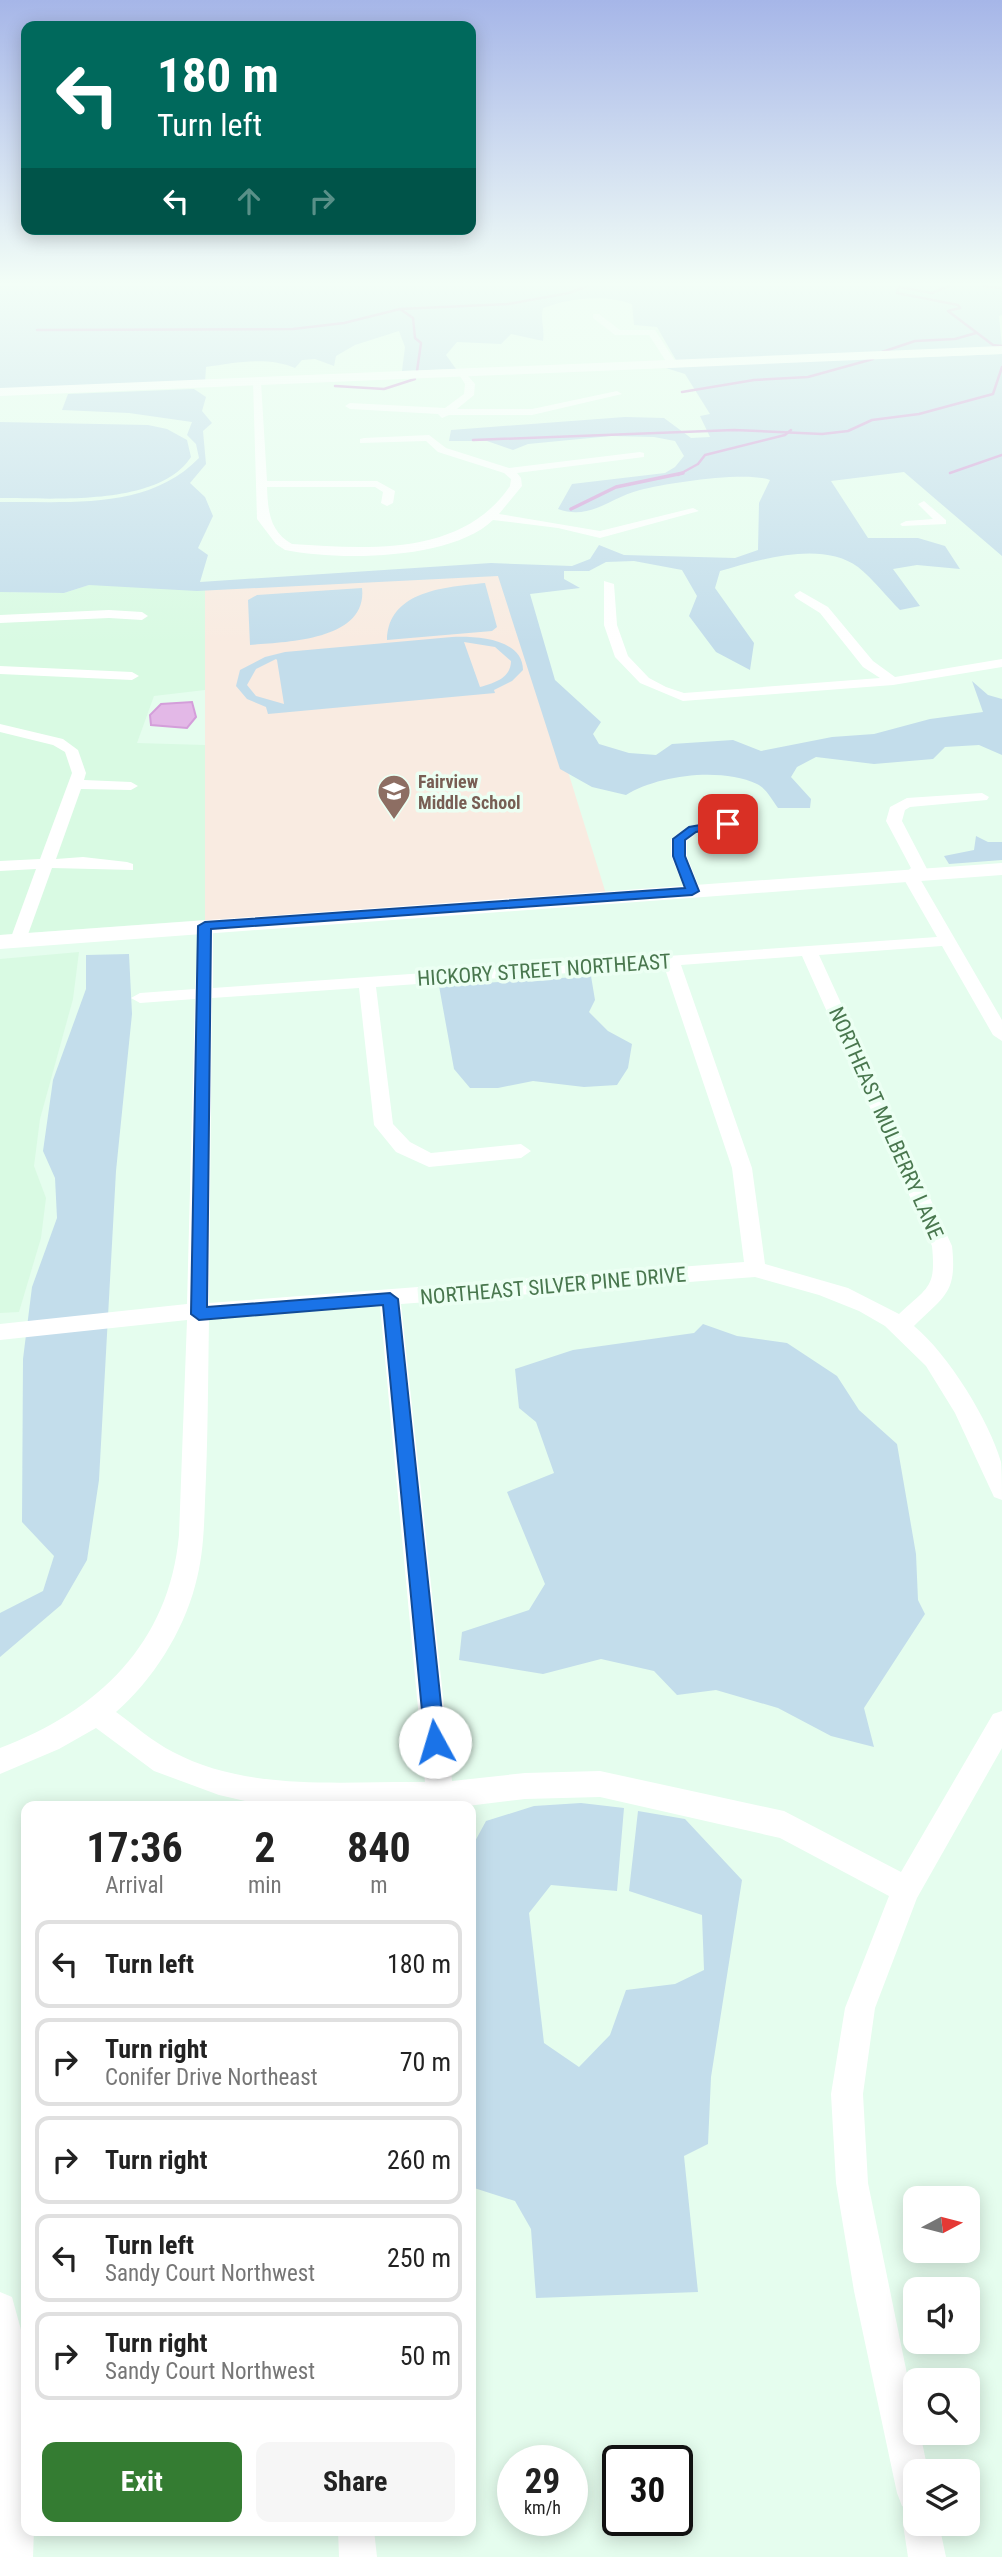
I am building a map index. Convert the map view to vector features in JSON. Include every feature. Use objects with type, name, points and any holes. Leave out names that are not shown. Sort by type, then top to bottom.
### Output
[{"type":"street","points":[[258,405],[263,519],[280,542],[302,549],[356,552],[421,546],[454,537],[481,525],[492,516],[516,486],[516,478],[508,471],[442,450],[429,438],[363,441]]},
{"type":"street","points":[[429,438],[436,422],[455,405]]},
{"type":"street","points":[[350,406],[532,412],[564,405]]},
{"type":"street","points":[[508,471],[556,463],[640,455]]},
{"type":"street","points":[[263,485],[377,484],[389,491],[387,503]]},
{"type":"street","points":[[906,524],[942,522],[924,504]]},
{"type":"street","points":[[492,516],[558,525],[600,536],[694,511]]},
{"type":"street","points":[[608,584],[612,640],[620,656],[642,679],[664,692],[683,698],[893,681],[1002,663]]},
{"type":"street","points":[[800,595],[824,610],[868,664],[893,681]]},
{"type":"street","points":[[0,619],[142,615]]},
{"type":"street","points":[[0,670],[36,667],[100,676],[132,676]]},
{"type":"street","points":[[0,728],[42,737],[71,750],[79,773],[44,863],[9,941],[1002,869]]},
{"type":"street","points":[[76,785],[131,786]]},
{"type":"street","points":[[910,876],[919,869],[894,821],[898,807],[930,800],[982,797]]},
{"type":"street","points":[[692,891],[679,856],[679,839],[693,829],[728,824]]},
{"type":"street","points":[[0,866],[103,863],[127,867]]},
{"type":"street","points":[[910,876],[1002,1035]]},
{"type":"street","points":[[0,1761],[96,1713],[144,1661],[177,1605],[187,1570],[195,1478],[205,926]]},
{"type":"street","name":"HICKORY STREET NORTHEAST","points":[[140,998],[947,941]]},
{"type":"street","name":"NORTHEAST MULBERRY LANE","points":[[808,950],[942,1247],[945,1276],[932,1296],[901,1325]]},
{"type":"street","points":[[671,961],[742,1168],[755,1269]]},
{"type":"street","points":[[367,983],[384,1125],[403,1147],[429,1160],[521,1152]]},
{"type":"street","points":[[983,1000],[1002,998]]},
{"type":"street","name":"NORTHEAST SILVER PINE DRIVE","points":[[0,1332],[153,1315],[199,1314],[755,1269],[846,1296],[868,1305],[901,1325],[929,1355],[960,1396],[1002,1490]]},
{"type":"street","points":[[390,1299],[440,1796]]},
{"type":"street","points":[[96,1713],[164,1762],[261,1799],[440,1796],[525,1786],[600,1784],[784,1825],[906,1890]]},
{"type":"street","points":[[908,2459],[871,2291],[852,2183],[847,2094],[860,2008],[906,1890],[1002,1723]]},
{"type":"street","points":[[0,2309],[11,2349],[18,2414],[14,2557]]},
{"type":"street","points":[[356,2536],[358,2557]]},
{"type":"street","points":[[923,2536],[927,2557]]},
{"type":"shaded area","points":[[64,405],[204,405],[202,411],[212,423],[203,431],[206,464],[190,483],[205,497],[213,516],[198,548],[208,555],[200,582],[491,563],[572,566],[590,559],[599,545],[624,555],[735,558],[758,550],[759,503],[770,480],[725,477],[668,484],[629,493],[590,510],[570,512],[558,509],[572,484],[665,473],[675,467],[684,456],[675,441],[654,437],[611,436],[528,444],[513,450],[487,441],[449,441],[451,430],[625,417],[664,418],[691,438],[710,437],[700,416],[710,414],[705,405],[1002,405],[1002,556],[904,472],[831,481],[868,538],[918,538],[945,546],[960,569],[917,565],[893,569],[920,606],[900,610],[858,567],[843,559],[826,555],[790,555],[720,571],[715,588],[754,643],[750,670],[716,652],[689,616],[697,596],[682,570],[634,561],[606,562],[589,571],[564,571],[564,579],[580,588],[530,594],[555,680],[601,722],[593,734],[599,744],[629,753],[656,755],[672,744],[733,740],[761,751],[832,737],[874,734],[930,719],[983,712],[972,681],[988,695],[1002,699],[1002,755],[979,745],[945,747],[933,759],[874,764],[816,757],[797,767],[791,777],[811,799],[810,808],[778,808],[766,791],[757,784],[726,776],[672,778],[655,782],[626,795],[592,787],[560,769],[498,576],[197,591],[89,585],[64,593],[0,592],[0,502],[79,502],[131,495],[156,487],[179,475],[199,458],[196,444],[187,435],[192,422],[129,413],[62,410]]},
{"type":"shaded area","points":[[0,422],[148,425],[167,429],[187,440],[191,457],[176,473],[155,485],[130,492],[75,498],[0,498]]},
{"type":"shaded area","name":"Fairview Middle School","points":[[505,569],[607,897],[205,926],[205,584]]},
{"type":"shaded area","points":[[485,583],[497,627],[492,631],[387,640],[390,623],[397,611],[408,601],[438,590]]},
{"type":"shaded area","points":[[205,584],[205,690],[154,696],[137,743],[205,745],[205,920],[0,935],[0,592],[64,593],[89,585]]},
{"type":"shaded area","points":[[362,588],[360,606],[352,619],[338,629],[302,640],[250,645],[248,600],[257,595]]},
{"type":"shaded area","points":[[473,637],[507,645],[521,659],[523,670],[512,681],[494,690],[495,693],[268,714],[266,707],[247,699],[236,686],[240,670],[265,657],[285,652]],"holes":[[[464,642],[495,647],[511,661],[505,676],[480,687]],[[277,660],[284,704],[256,696],[247,685],[256,669]]]},
{"type":"shaded area","points":[[192,702],[196,717],[187,728],[151,725],[150,715],[161,704]]},
{"type":"shaded area","points":[[976,836],[988,842],[1002,842],[1002,860],[949,864],[944,856],[974,850]]},
{"type":"shaded area","points":[[79,952],[73,999],[40,1119],[34,1166],[46,1198],[41,1238],[19,1312],[0,1313],[0,959]]},
{"type":"shaded area","points":[[129,954],[132,1014],[116,1171],[99,1480],[87,1560],[61,1605],[0,1657],[0,1613],[43,1591],[54,1556],[22,1522],[23,1359],[32,1287],[57,1218],[55,1178],[43,1151],[53,1080],[86,989],[86,955]]},
{"type":"shaded area","points":[[591,976],[595,1000],[589,1012],[608,1031],[632,1044],[628,1068],[617,1085],[584,1087],[533,1081],[498,1088],[470,1088],[454,1069],[439,986]]},
{"type":"shaded area","points":[[703,1324],[737,1336],[787,1343],[837,1376],[859,1410],[897,1444],[916,1554],[918,1600],[925,1614],[864,1708],[874,1747],[831,1736],[778,1708],[716,1690],[677,1695],[654,1671],[601,1659],[543,1674],[459,1660],[462,1632],[529,1610],[545,1584],[507,1492],[554,1473],[536,1422],[519,1408],[515,1369],[573,1350],[694,1333]]},
{"type":"shaded area","points":[[581,1803],[624,1808],[617,1891],[551,1885],[529,1913],[544,2043],[579,2067],[610,2035],[626,1990],[675,1984],[704,1970],[702,1915],[629,1891],[638,1811],[685,1819],[742,1880],[711,2077],[708,2144],[684,2156],[698,2292],[536,2298],[531,2229],[515,2201],[476,2189],[476,1839],[486,1821],[534,1806]]},
{"type":"waterway","points":[[788,432],[822,434],[848,431],[872,420],[919,414],[951,405]]},
{"type":"waterway","points":[[473,440],[734,430],[788,432]]},
{"type":"waterway","points":[[681,473],[698,464],[705,455],[788,432]]},
{"type":"waterway","points":[[950,473],[1002,455]]},
{"type":"waterway","points":[[571,509],[616,487],[681,473]]},
{"type":"place","name":"Fairview Middle School","points":[[394,821]]},
{"type":"route","points":[[435,1742],[390,1299],[199,1314],[205,926],[692,891],[679,856],[679,839],[693,829],[728,824]]}]
